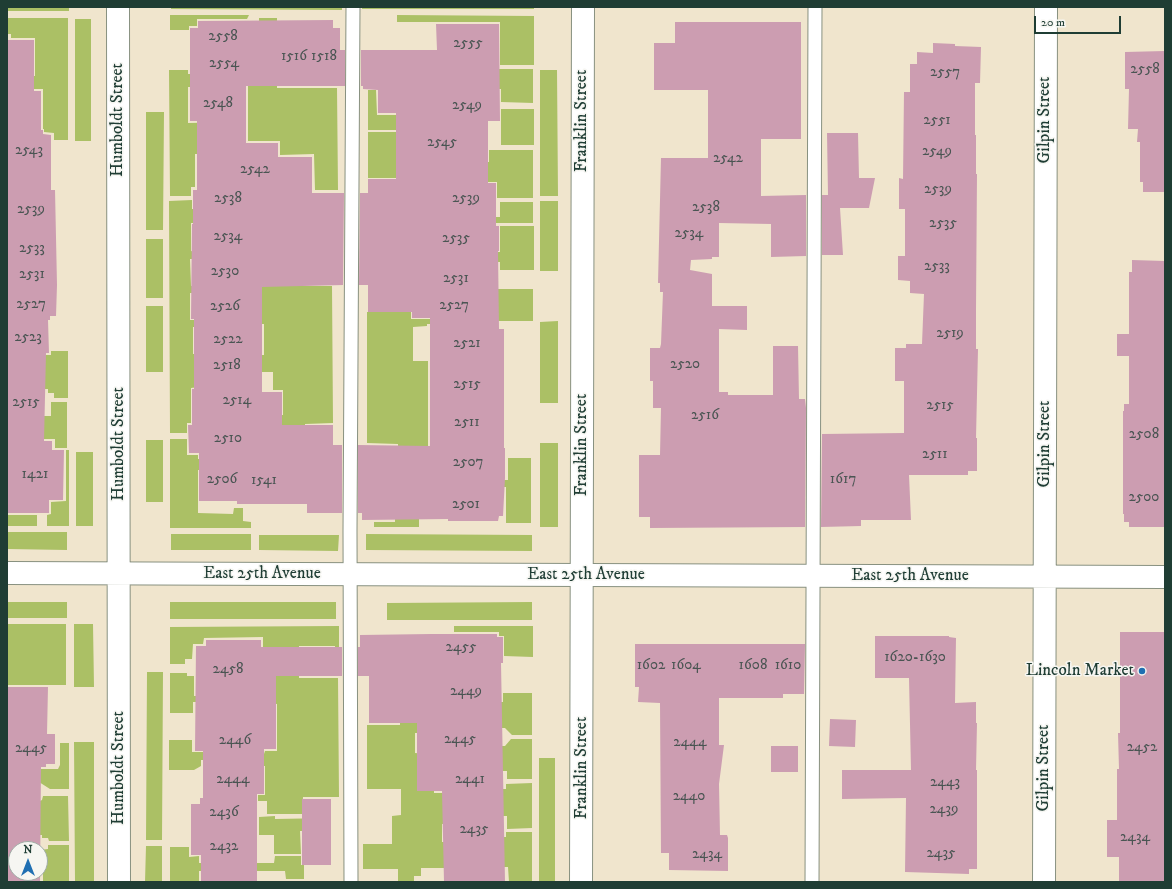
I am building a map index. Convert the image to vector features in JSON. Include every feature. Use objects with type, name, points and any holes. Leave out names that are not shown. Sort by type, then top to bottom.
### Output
[{"type":"street","name":"Humboldt Street","points":[[118,7],[119,882]]},
{"type":"street","name":"Franklin Street","points":[[581,882],[583,7]]},
{"type":"street","name":"Gilpin Street","points":[[1044,882],[1046,7]]},
{"type":"street","name":"East 25th Avenue","points":[[7,573],[1165,577]]},
{"type":"lane","points":[[351,882],[350,574],[353,7]]},
{"type":"lane","points":[[812,882],[815,7]]},
{"type":"green space","points":[[7,7],[69,7],[69,11],[7,11]]},
{"type":"green space","points":[[171,7],[342,7],[342,10],[171,9]]},
{"type":"green space","points":[[362,7],[534,7],[534,9],[362,9]]},
{"type":"green space","points":[[170,15],[249,15],[247,19],[197,19],[197,26],[189,26],[189,30],[170,30]]},
{"type":"green space","points":[[397,15],[534,16],[534,65],[500,65],[500,22],[397,22]]},
{"type":"green space","points":[[7,18],[68,18],[68,140],[54,140],[54,133],[44,132],[43,89],[7,89],[13,75],[35,76],[35,38],[11,38],[11,34],[7,34]]},
{"type":"green space","points":[[259,18],[277,18],[277,88],[337,88],[338,190],[315,190],[314,154],[280,155],[280,141],[248,141],[248,84],[259,83]]},
{"type":"green space","points":[[75,19],[91,19],[91,141],[75,141]]},
{"type":"green space","points":[[480,69],[533,69],[533,103],[501,102],[501,89],[457,89]]},
{"type":"green space","points":[[169,70],[188,70],[188,74],[197,74],[197,87],[188,87],[188,123],[246,122],[207,154],[195,154],[195,187],[191,187],[191,196],[170,196]]},
{"type":"green space","points":[[540,70],[557,70],[558,196],[540,196]]},
{"type":"green space","points":[[368,90],[376,90],[377,115],[410,115],[413,130],[368,130]]},
{"type":"green space","points":[[501,109],[534,109],[534,145],[501,145]]},
{"type":"green space","points":[[146,112],[164,112],[163,230],[146,230]]},
{"type":"green space","points":[[368,132],[396,132],[396,155],[412,155],[402,178],[368,178]]},
{"type":"green space","points":[[489,150],[533,150],[533,198],[497,198],[497,182],[434,182],[434,162],[489,162]]},
{"type":"green space","points":[[192,200],[192,209],[196,209],[197,223],[191,223],[191,251],[195,252],[201,259],[190,259],[191,286],[200,287],[200,293],[190,293],[190,320],[200,320],[200,327],[193,327],[193,354],[203,354],[199,387],[191,388],[191,423],[187,423],[187,433],[170,433],[169,201]]},
{"type":"green space","points":[[540,201],[558,201],[558,271],[540,271]]},
{"type":"green space","points":[[500,202],[533,202],[533,223],[436,223],[436,217],[500,217]]},
{"type":"green space","points":[[500,226],[534,226],[534,270],[500,270],[500,262],[491,262],[491,252],[500,252]]},
{"type":"green space","points":[[146,239],[163,239],[163,298],[146,298]]},
{"type":"green space","points":[[299,257],[299,286],[332,286],[333,423],[305,424],[305,440],[332,458],[259,416],[283,415],[283,390],[273,390],[273,372],[256,372],[255,355],[264,355],[264,324],[251,324],[260,287]]},
{"type":"green space","points":[[492,289],[533,289],[533,321],[494,321]]},
{"type":"green space","points":[[411,298],[411,319],[434,319],[434,324],[413,327],[413,361],[428,361],[428,481],[419,481],[419,527],[374,527],[374,522],[395,522],[395,490],[398,466],[398,444],[367,443],[367,312],[402,312]]},
{"type":"green space","points":[[146,306],[163,306],[163,372],[146,372]]},
{"type":"green space","points":[[558,321],[558,403],[540,403],[540,322]]},
{"type":"green space","points":[[51,351],[68,351],[68,398],[54,398],[54,393],[48,393],[48,389],[12,389],[7,355],[51,355]]},
{"type":"green space","points":[[51,402],[67,402],[67,448],[55,448],[55,439],[32,439],[7,416],[51,416]]},
{"type":"green space","points":[[170,439],[187,439],[187,455],[198,455],[198,459],[249,458],[249,470],[198,470],[198,513],[233,514],[234,508],[243,508],[243,521],[251,522],[251,528],[170,528]]},
{"type":"green space","points":[[146,440],[163,440],[163,502],[146,502]]},
{"type":"green space","points":[[540,443],[558,443],[558,527],[540,527]]},
{"type":"green space","points":[[66,450],[69,450],[69,526],[47,526],[47,515],[51,514],[51,502],[66,501]]},
{"type":"green space","points":[[76,452],[93,452],[93,526],[76,526]]},
{"type":"green space","points":[[508,458],[531,458],[531,523],[506,523],[506,487],[503,487],[503,480],[508,480]]},
{"type":"green space","points":[[7,515],[37,515],[37,526],[7,526]]},
{"type":"green space","points":[[7,532],[67,532],[67,550],[7,549]]},
{"type":"green space","points":[[171,534],[251,534],[251,550],[171,550]]},
{"type":"green space","points":[[366,534],[532,535],[532,551],[366,550]]},
{"type":"green space","points":[[259,535],[339,535],[338,551],[259,550]]},
{"type":"green space","points":[[7,602],[67,602],[67,618],[7,618]]},
{"type":"green space","points":[[170,602],[336,602],[336,619],[170,619]]},
{"type":"green space","points":[[532,602],[532,620],[387,620],[387,603]]},
{"type":"green space","points":[[7,624],[66,624],[66,685],[7,685]]},
{"type":"green space","points":[[74,624],[93,624],[94,687],[74,687]]},
{"type":"green space","points":[[339,626],[339,649],[335,650],[335,646],[299,646],[299,678],[338,678],[339,797],[303,797],[302,814],[267,814],[267,801],[258,801],[258,795],[265,795],[265,766],[255,766],[255,754],[264,754],[265,751],[277,751],[277,704],[265,703],[263,700],[263,637],[204,638],[203,644],[193,644],[192,659],[185,659],[185,664],[170,664],[170,627]]},
{"type":"green space","points":[[454,626],[533,626],[533,657],[504,656],[504,636],[499,636],[499,632],[454,632]]},
{"type":"green space","points":[[147,672],[163,672],[162,840],[146,840]]},
{"type":"green space","points":[[170,673],[187,673],[187,676],[194,676],[194,696],[204,696],[204,702],[193,702],[193,713],[170,713]]},
{"type":"green space","points":[[503,693],[532,693],[532,735],[512,735],[505,728],[498,728],[497,702],[503,702]]},
{"type":"green space","points":[[400,702],[427,733],[415,733],[415,753],[427,754],[434,773],[434,793],[443,793],[449,824],[442,824],[442,842],[449,842],[497,868],[421,868],[421,876],[414,876],[414,882],[398,882],[398,869],[363,869],[363,844],[392,844],[392,816],[401,815],[401,789],[367,789],[367,725],[400,725]]},
{"type":"green space","points":[[511,739],[532,739],[532,779],[507,779],[507,771],[498,771],[498,746],[505,746]]},
{"type":"green space","points":[[169,740],[192,740],[192,752],[252,752],[252,760],[201,760],[201,766],[194,770],[169,770]]},
{"type":"green space","points":[[74,742],[94,742],[94,882],[75,882]]},
{"type":"green space","points":[[60,743],[69,743],[69,789],[50,789],[39,782],[28,769],[58,769],[60,765]]},
{"type":"green space","points":[[539,758],[555,758],[555,882],[539,882]]},
{"type":"green space","points":[[532,783],[532,828],[507,829],[507,816],[499,816],[497,789],[506,789],[506,784]]},
{"type":"green space","points":[[43,796],[68,796],[69,841],[49,841],[48,838],[42,838],[42,835],[40,835],[40,801],[42,800]]},
{"type":"green space","points":[[275,816],[275,819],[330,818],[330,831],[300,831],[301,854],[274,854],[274,835],[259,835],[259,817]]},
{"type":"green space","points":[[506,832],[532,832],[532,882],[509,882],[508,867],[499,867],[499,837],[506,837]]},
{"type":"green space","points":[[48,845],[69,845],[69,882],[43,882],[48,881]]},
{"type":"green space","points":[[146,846],[162,846],[162,882],[145,882]]},
{"type":"green space","points":[[170,847],[189,847],[189,857],[199,856],[199,863],[274,863],[275,856],[301,856],[301,865],[304,865],[304,879],[286,879],[285,871],[199,871],[199,882],[170,882]]},
{"type":"building","points":[[333,20],[333,28],[340,28],[340,50],[345,50],[345,86],[246,86],[246,143],[278,143],[278,157],[312,157],[312,193],[344,193],[343,285],[262,287],[262,392],[282,392],[282,425],[333,425],[333,445],[342,445],[342,513],[307,513],[307,504],[237,504],[237,501],[199,501],[199,453],[189,453],[188,425],[192,425],[192,389],[194,389],[194,319],[191,319],[192,224],[193,190],[197,190],[197,121],[190,121],[190,28],[198,28],[198,21]]},
{"type":"building","points":[[675,22],[801,22],[801,139],[761,139],[761,196],[806,195],[806,256],[771,257],[771,224],[719,223],[719,257],[712,257],[712,259],[691,260],[690,270],[712,274],[712,306],[747,306],[747,330],[719,329],[719,392],[728,392],[728,395],[773,395],[773,346],[798,346],[799,399],[805,399],[806,408],[805,527],[650,528],[650,517],[639,517],[639,455],[660,455],[661,408],[653,408],[653,381],[650,381],[650,348],[660,348],[661,344],[663,292],[660,292],[660,283],[658,283],[661,158],[708,158],[708,90],[654,90],[654,43],[675,43]]},
{"type":"building","points":[[436,24],[499,24],[500,121],[488,121],[488,183],[496,183],[496,226],[499,226],[499,329],[504,329],[505,478],[503,516],[499,516],[498,521],[448,521],[448,519],[362,520],[362,513],[358,513],[358,445],[430,446],[430,318],[412,318],[412,312],[368,312],[368,285],[359,285],[360,193],[368,193],[368,179],[396,179],[396,113],[378,113],[378,90],[363,89],[363,86],[361,86],[361,50],[437,50]]},
{"type":"building","points":[[7,40],[34,40],[34,91],[41,91],[41,130],[43,130],[43,134],[51,135],[51,190],[55,190],[57,285],[56,316],[50,316],[50,320],[48,320],[49,353],[46,353],[44,441],[52,441],[52,450],[64,450],[63,500],[49,500],[49,513],[7,513]]},
{"type":"building","points":[[933,43],[981,47],[980,83],[975,83],[977,174],[976,349],[978,349],[976,438],[977,471],[968,471],[968,475],[909,475],[911,520],[861,520],[861,526],[821,527],[822,434],[904,433],[904,381],[895,381],[895,348],[906,348],[906,344],[922,344],[924,294],[910,293],[910,281],[898,280],[898,256],[905,256],[905,209],[899,209],[899,178],[903,179],[904,92],[910,92],[910,64],[917,64],[917,52],[933,53]]},
{"type":"building","points":[[1165,51],[1165,192],[1143,192],[1143,182],[1140,182],[1140,142],[1137,142],[1138,129],[1128,129],[1129,89],[1125,89],[1125,52]]},
{"type":"building","points":[[827,133],[858,133],[859,178],[875,178],[869,208],[840,208],[843,255],[822,255],[822,195],[828,195]]},
{"type":"building","points":[[1132,260],[1165,261],[1165,527],[1129,527],[1129,522],[1124,522],[1123,514],[1123,411],[1124,404],[1129,404],[1129,356],[1117,356],[1117,334],[1129,334],[1129,272],[1132,272]]},
{"type":"building","points":[[1120,632],[1165,632],[1164,882],[1119,882],[1119,857],[1107,857],[1107,820],[1117,820],[1117,769],[1119,769],[1118,733],[1120,733]]},
{"type":"building","points":[[497,634],[497,637],[503,637],[503,663],[501,663],[505,882],[444,882],[442,791],[417,791],[417,723],[369,723],[369,676],[358,676],[358,647],[360,647],[360,635]]},
{"type":"building","points":[[875,636],[949,636],[956,638],[955,703],[976,702],[977,869],[969,869],[969,874],[905,872],[906,798],[842,799],[842,770],[911,770],[909,678],[875,678]]},
{"type":"building","points":[[206,640],[261,640],[261,647],[342,647],[342,676],[276,676],[276,749],[264,749],[264,794],[257,794],[257,882],[201,882],[201,855],[191,855],[191,804],[200,804],[200,798],[203,798],[203,751],[195,751],[196,646],[206,646]]},
{"type":"building","points":[[635,644],[805,644],[804,694],[783,694],[783,698],[719,698],[719,745],[724,745],[719,784],[720,835],[727,835],[728,838],[728,871],[669,870],[669,853],[661,853],[660,703],[638,702],[639,687],[635,687]]},
{"type":"building","points":[[7,687],[48,687],[47,734],[55,734],[55,764],[46,764],[46,767],[41,767],[40,841],[8,841],[8,881],[40,882],[7,882]]},
{"type":"building","points":[[830,719],[856,720],[855,747],[829,746]]},
{"type":"building","points":[[771,746],[798,746],[798,772],[771,772]]},
{"type":"building","points":[[302,799],[331,799],[331,865],[302,865]]},
{"type":"place","name":"Lincoln Market","points":[[1142,671]]}]
